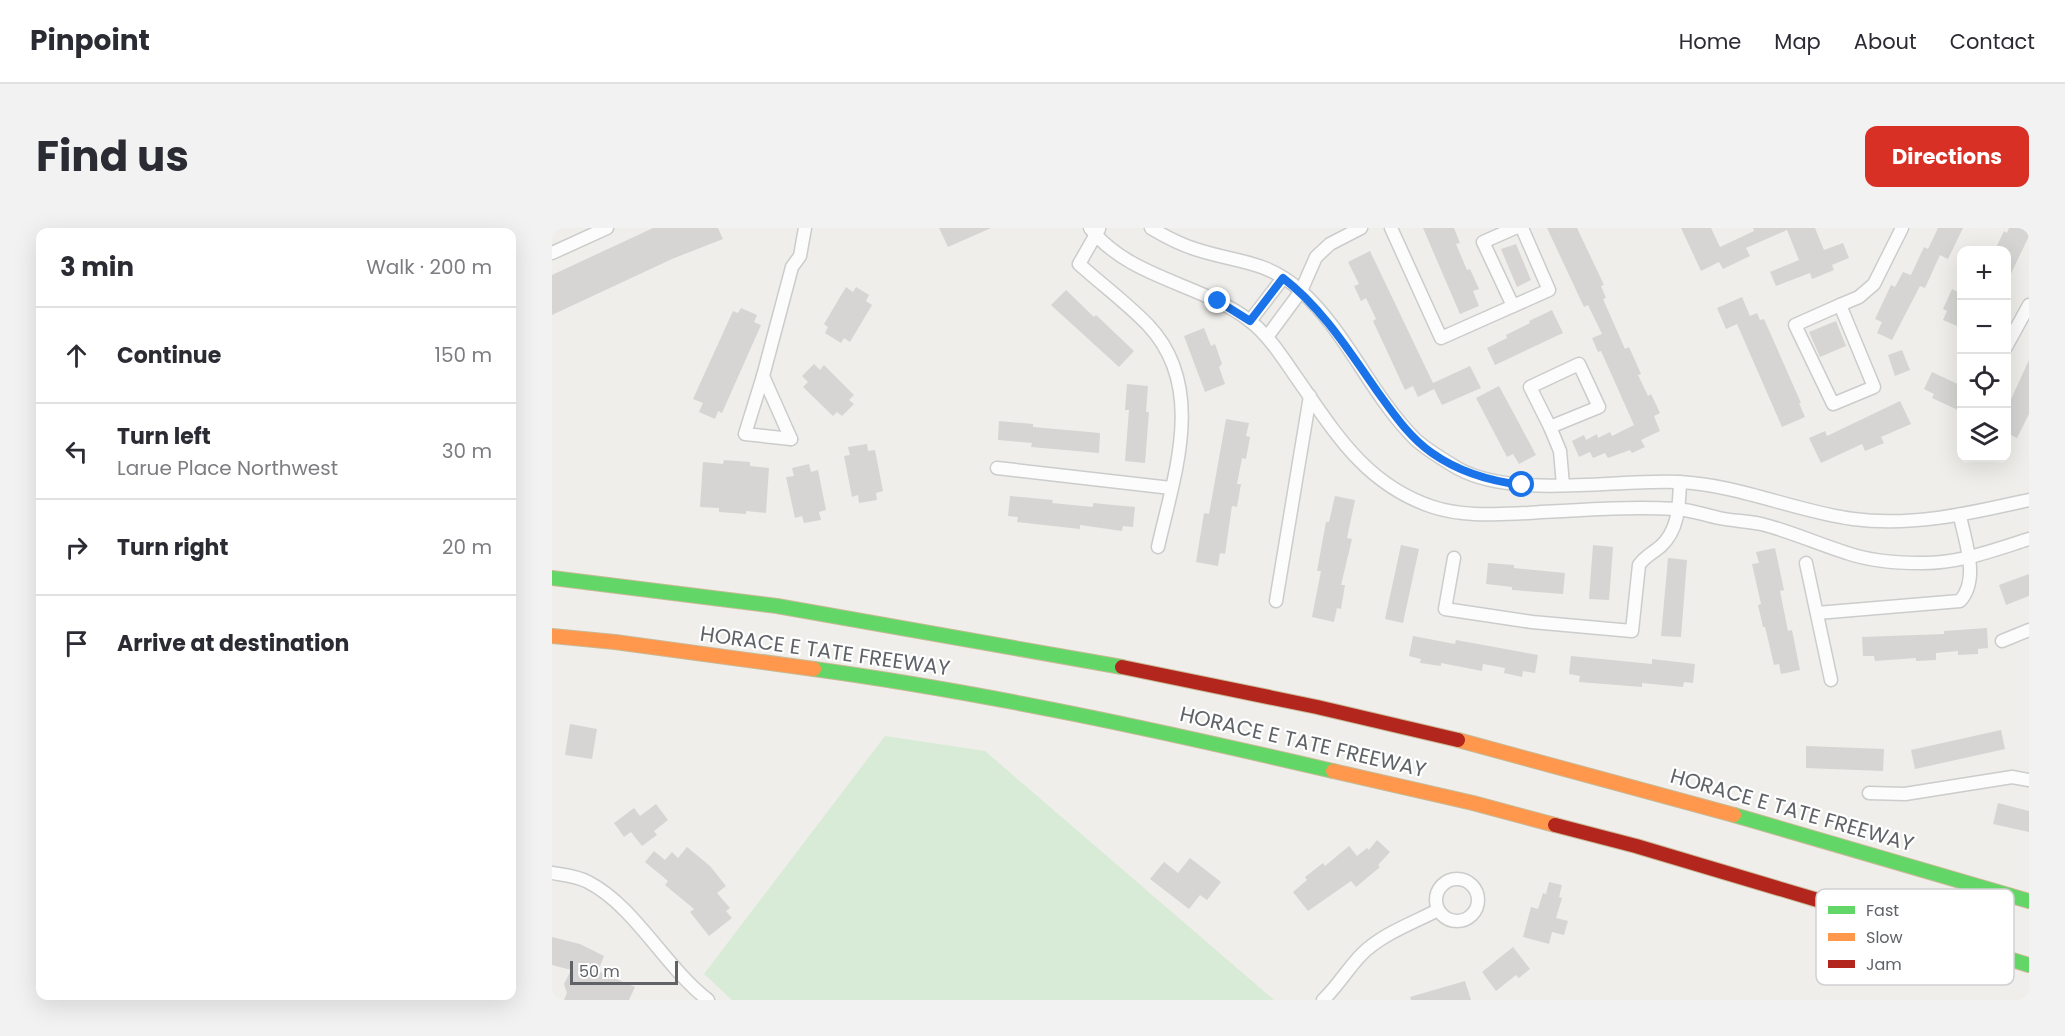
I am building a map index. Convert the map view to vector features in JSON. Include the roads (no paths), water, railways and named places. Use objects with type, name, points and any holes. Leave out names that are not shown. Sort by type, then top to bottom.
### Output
[{"type":"highway","name":"HORACE E TATE FREEWAY","points":[[552,578],[807,610],[1145,672],[1320,708],[1492,749],[1754,819],[1986,889]]},
{"type":"highway","name":"HORACE E TATE FREEWAY","points":[[552,636],[615,642],[903,681],[1200,740],[1473,803],[1636,846],[1816,899]]},
{"type":"highway","name":"HORACE E TATE FREEWAY","points":[[2014,897],[2029,902]]},
{"type":"highway","name":"HORACE E TATE FREEWAY","points":[[2014,960],[2029,965]]},
{"type":"street","points":[[552,253],[607,228]]},
{"type":"street","points":[[763,376],[792,439],[745,434],[792,267],[800,256],[805,228]]},
{"type":"street","points":[[1151,228],[1172,241],[1198,250],[1250,262],[1283,278],[1301,291],[1333,328],[1400,423],[1432,453],[1462,471],[1493,481],[1522,485],[1680,482],[1738,490],[1815,512],[1855,519],[1907,522],[1960,516],[2029,500]]},
{"type":"street","points":[[1267,337],[1301,291],[1316,257],[1330,244],[1361,228]]},
{"type":"street","points":[[1391,228],[1441,338],[1549,290],[1522,228]]},
{"type":"street","points":[[1513,306],[1483,242],[1515,228]]},
{"type":"street","points":[[1840,305],[1874,387],[1833,404],[1795,325],[1840,305],[1859,297],[1874,284],[1902,228]]},
{"type":"street","points":[[1158,547],[1183,425],[1178,378],[1167,351],[1149,326],[1079,264],[1095,230],[1112,250],[1132,263],[1218,301],[1250,321],[1267,337],[1343,444],[1366,469],[1399,492],[1434,507],[1457,512],[1485,514],[1679,509],[1761,524],[1849,554],[1887,561],[1923,563],[1968,558],[2029,539]]},
{"type":"street","points":[[1250,321],[1283,278]]},
{"type":"street","points":[[2011,339],[2029,305]]},
{"type":"street","points":[[1550,427],[1599,407],[1579,364],[1530,387],[1560,451],[1563,484]]},
{"type":"street","points":[[1276,601],[1310,396]]},
{"type":"street","points":[[997,468],[1171,488]]},
{"type":"street","points":[[1454,558],[1445,609],[1532,622],[1632,631],[1639,565],[1645,556],[1669,537],[1675,525],[1679,509],[1680,482]]},
{"type":"street","points":[[1817,613],[1960,601],[1967,592],[1970,581],[1960,516]]},
{"type":"street","points":[[1806,562],[1831,680]]},
{"type":"street","points":[[2002,641],[2029,630]]},
{"type":"street","points":[[1869,793],[1905,794],[2012,777],[2029,780]]},
{"type":"street","points":[[552,873],[574,876],[589,882],[619,904],[677,971],[708,1000]]},
{"type":"street","points":[[1323,1000],[1360,955],[1374,943],[1438,910]]}]
